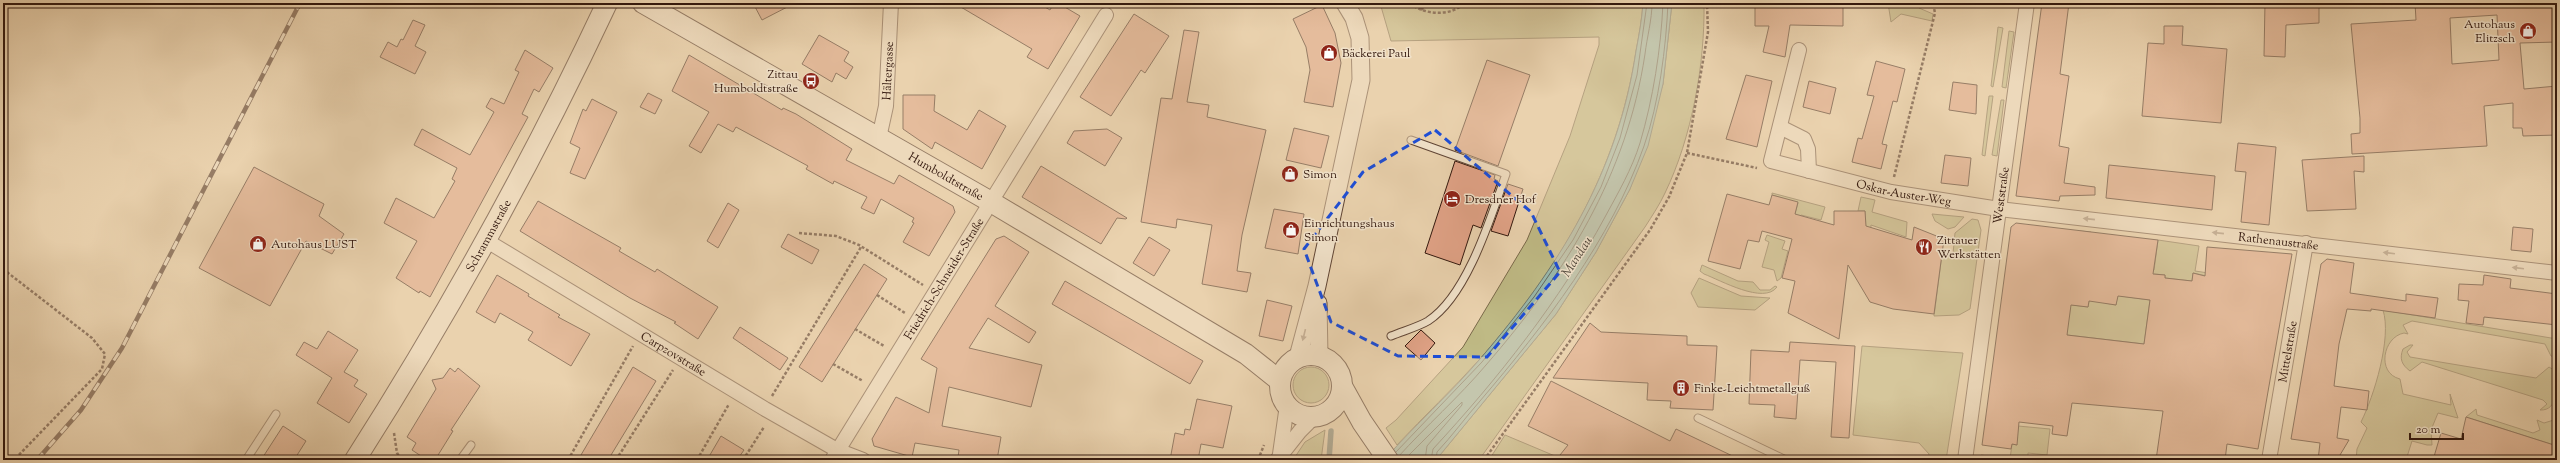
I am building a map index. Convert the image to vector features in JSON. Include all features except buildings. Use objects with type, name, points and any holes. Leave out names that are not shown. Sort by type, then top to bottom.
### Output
[{"type":"main road","name":"Schrammstraße","points":[[354,460],[419,360],[488,241],[560,104],[607,3]]},
{"type":"main road","name":"Humboldtstraße","points":[[643,3],[991,202],[1246,354],[1280,381]]},
{"type":"main road","name":"Humboldtstraße","points":[[1246,354],[1294,360]]},
{"type":"main road","points":[[1362,422],[1321,414],[1298,414],[1287,405],[1280,392],[1280,381],[1294,360],[1308,355],[1319,356],[1326,359],[1337,369],[1342,386],[1362,422],[1388,460]]},
{"type":"main road","points":[[1321,414],[1337,402],[1342,386]]},
{"type":"street","name":"Hältergasse","points":[[879,138],[886,106],[891,3]]},
{"type":"street","points":[[1294,360],[1317,286],[1361,80],[1360,38],[1345,3]]},
{"type":"street","name":"Weststraße","points":[[1965,460],[2027,3]]},
{"type":"street","name":"Friedrich-Schneider-Straße","points":[[835,455],[1106,15]]},
{"type":"street","points":[[1771,161],[1799,50]]},
{"type":"street","points":[[1780,127],[1804,139],[1808,148],[1809,171]]},
{"type":"street","name":"Oskar-Auster-Weg","points":[[1771,161],[1890,192],[1999,209]]},
{"type":"street","name":"Rathenaustraße","points":[[1999,209],[2306,243],[2557,273]]},
{"type":"street","name":"Carpzovstraße","points":[[488,241],[769,411],[835,455],[864,460]]},
{"type":"street","name":"Mittelstraße","points":[[2269,460],[2306,243]]},
{"type":"street","points":[[1317,286],[1319,356]]},
{"type":"street","points":[[1279,458],[1287,405]]},
{"type":"street","points":[[1279,458],[1321,414]]},
{"type":"lane","points":[[1391,336],[1428,321],[1444,307],[1460,285],[1483,237],[1506,174],[1411,140]]},
{"type":"lane","points":[[246,460],[276,414]]},
{"type":"lane","points":[[1698,418],[1786,460]]},
{"type":"lane","points":[[460,460],[471,445]]},
{"type":"path","points":[[1410,3],[1420,10],[1437,13],[1450,11],[1464,3]]},
{"type":"path","points":[[1420,10],[1428,3]]},
{"type":"path","points":[[1484,460],[1650,230],[1669,197],[1687,153],[1708,32],[1707,3]]},
{"type":"path","points":[[1890,192],[1935,14],[1933,3]]},
{"type":"path","points":[[1687,153],[1759,168],[1771,161]]},
{"type":"path","points":[[799,234],[836,236],[861,247],[935,292]]},
{"type":"path","points":[[743,460],[861,247]]},
{"type":"path","points":[[3,269],[92,338],[105,354],[102,368],[14,460]]},
{"type":"path","points":[[877,295],[918,321]]},
{"type":"path","points":[[855,329],[897,354]]},
{"type":"path","points":[[568,460],[640,334]]},
{"type":"path","points":[[616,460],[680,358]]},
{"type":"path","points":[[833,364],[876,388]]},
{"type":"path","points":[[697,460],[736,391]]},
{"type":"path","points":[[379,422],[394,434],[397,453],[402,460]]},
{"type":"highlighted area","points":[[1435,130],[1531,212],[1560,272],[1487,357],[1398,356],[1331,322],[1304,249],[1363,172]]},
{"type":"shaded area","points":[[1380,3],[1643,3],[1627,95],[1615,137],[1600,178],[1581,217],[1535,291],[1508,326],[1469,371],[1397,445],[1386,428],[1396,420],[1463,347],[1527,240],[1570,136],[1599,45],[1599,37],[1391,41]]},
{"type":"shaded area","points":[[1672,3],[1704,3],[1704,26],[1695,100],[1683,148],[1663,197],[1645,227],[1479,460],[1440,460],[1440,455],[1556,314],[1596,252],[1630,189],[1663,84]]},
{"type":"shaded area","points":[[1888,3],[1920,3],[1919,8],[1933,14],[1932,21],[1901,14],[1891,22]]},
{"type":"shaded area","points":[[1998,27],[2003,28],[1993,87],[1991,86]]},
{"type":"shaded area","points":[[2009,31],[2014,32],[2006,88],[2002,87]]},
{"type":"shaded area","points":[[1989,96],[1993,96],[1985,156],[1982,155]]},
{"type":"shaded area","points":[[2001,100],[2004,100],[1997,156],[1992,155]]},
{"type":"shaded area","points":[[1772,193],[1825,207],[1821,220],[1801,215],[1794,236],[1789,235],[1798,203],[1772,195]]},
{"type":"shaded area","points":[[1861,197],[1875,200],[1872,212],[1907,222],[1906,237],[1871,225],[1870,241],[1866,242],[1865,211],[1858,211]]},
{"type":"shaded area","points":[[1932,214],[1964,217],[1955,227],[1948,229],[1935,221]]},
{"type":"shaded area","points":[[1972,219],[1978,220],[1981,230],[1970,309],[1959,315],[1934,316],[1942,254],[1953,254],[1955,233]]},
{"type":"shaded area","points":[[2080,231],[2091,232],[2088,262],[2105,303],[2116,305],[2121,266],[2154,270],[2158,240],[2199,246],[2195,271],[2215,274],[2207,276],[2193,273],[2192,281],[2165,278],[2165,275],[2154,274],[2121,296],[2150,300],[2144,344],[2067,335],[2065,304],[2088,307],[2091,290]]},
{"type":"shaded area","points":[[1767,235],[1785,241],[1782,249],[1788,251],[1781,278],[1777,281],[1774,270],[1762,267],[1769,242],[1765,240]]},
{"type":"shaded area","points":[[1702,265],[1738,281],[1753,282],[1760,290],[1770,290],[1775,286],[1777,287],[1771,292],[1762,293],[1742,290],[1704,274],[1700,271]]},
{"type":"shaded area","points":[[1699,278],[1741,296],[1770,298],[1755,310],[1698,307],[1691,293]]},
{"type":"shaded area","points":[[2383,310],[2557,339],[2557,358],[2551,356],[2545,344],[2412,321],[2403,325],[2408,334],[2404,333],[2397,336],[2391,341],[2387,348],[2385,363],[2388,370],[2392,375],[2400,379],[2403,394],[2451,405],[2450,394],[2458,418],[2438,413],[2431,430],[2432,445],[2412,441],[2406,460],[2356,460],[2357,449],[2367,428],[2361,422],[2376,383],[2383,351],[2385,322]]},
{"type":"shaded area","points":[[2413,345],[2407,352],[2410,357],[2536,378],[2549,367],[2557,372],[2557,390],[2554,402],[2546,409],[2540,410],[2547,404],[2543,400],[2422,362],[2410,371],[2403,364],[2401,356],[2403,349]]},
{"type":"shaded area","points":[[1862,346],[1963,353],[1946,460],[1928,460],[1929,454],[1919,443],[1853,435]]},
{"type":"shaded area","points":[[1311,367],[1324,372],[1329,385],[1324,398],[1311,403],[1298,398],[1293,385],[1298,372]]},
{"type":"shaded area","points":[[2021,407],[2018,426],[2050,429],[2047,455],[2028,453],[2028,460],[1980,460],[1981,455],[2010,459],[2012,444],[2017,445],[2013,438]]},
{"type":"shaded area","points":[[2476,409],[2477,415],[2533,433],[2540,430],[2537,420],[2544,423],[2557,419],[2557,446],[2466,417]]},
{"type":"shaded area","points":[[1325,430],[1321,460],[1293,460],[1305,442]]},
{"type":"shaded area","points":[[1505,435],[1555,456],[1552,460],[1489,460]]},
{"type":"water","name":"Mandau","points":[[1643,3],[1672,3],[1663,84],[1648,146],[1630,189],[1596,252],[1556,314],[1440,455],[1440,460],[1384,460],[1469,372],[1509,324],[1559,253],[1581,216],[1600,178],[1615,138],[1627,95]]},
{"type":"waterway","points":[[1329,460],[1331,431]]},
{"type":"railway","points":[[37,460],[81,410],[122,348],[300,3]]},
{"type":"place","name":"Autohaus Elitzsch","points":[[2528,31]]},
{"type":"place","name":"Bäckerei Paul","points":[[1329,53]]},
{"type":"place","name":"Zittau Humboldtstraße","points":[[811,81]]},
{"type":"place","name":"Simon","points":[[1290,174]]},
{"type":"place","name":"Dresdner Hof","points":[[1452,199]]},
{"type":"place","name":"Einrichtungshaus Simon","points":[[1291,230]]},
{"type":"place","name":"Autohaus LUST","points":[[258,244]]},
{"type":"place","name":"Zittauer Werkstätten","points":[[1924,247]]},
{"type":"place","name":"Finke-Leichtmetallguß","points":[[1681,388]]}]
